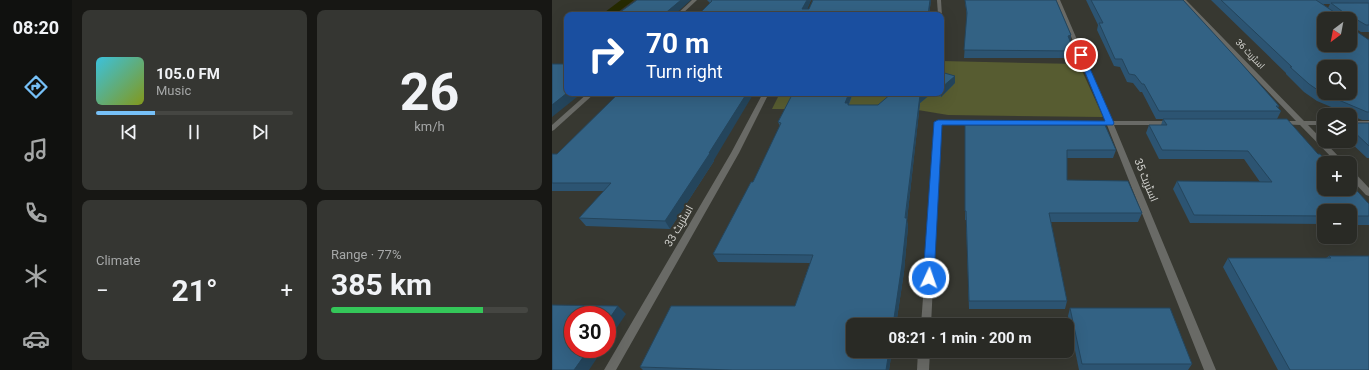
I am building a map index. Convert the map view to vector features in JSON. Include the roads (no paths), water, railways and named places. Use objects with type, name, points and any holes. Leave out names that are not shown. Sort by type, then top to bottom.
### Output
[{"type":"street","points":[[681,12],[695,0]]},
{"type":"street","points":[[939,0],[940,12]]},
{"type":"street","name":"اسٹریٹ 35","points":[[1058,0],[1110,123],[1210,370]]},
{"type":"street","name":"اسٹریٹ 36","points":[[1183,0],[1334,156]]},
{"type":"street","points":[[552,129],[589,96]]},
{"type":"street","name":"اسٹریٹ 33","points":[[610,370],[735,153],[764,96]]},
{"type":"street","points":[[926,318],[938,122],[1179,123]]},
{"type":"street","points":[[1357,123],[1369,122]]},
{"type":"street","points":[[1272,123],[1317,123]]},
{"type":"street","points":[[1357,180],[1369,193]]},
{"type":"street","points":[[923,370],[924,358]]}]
